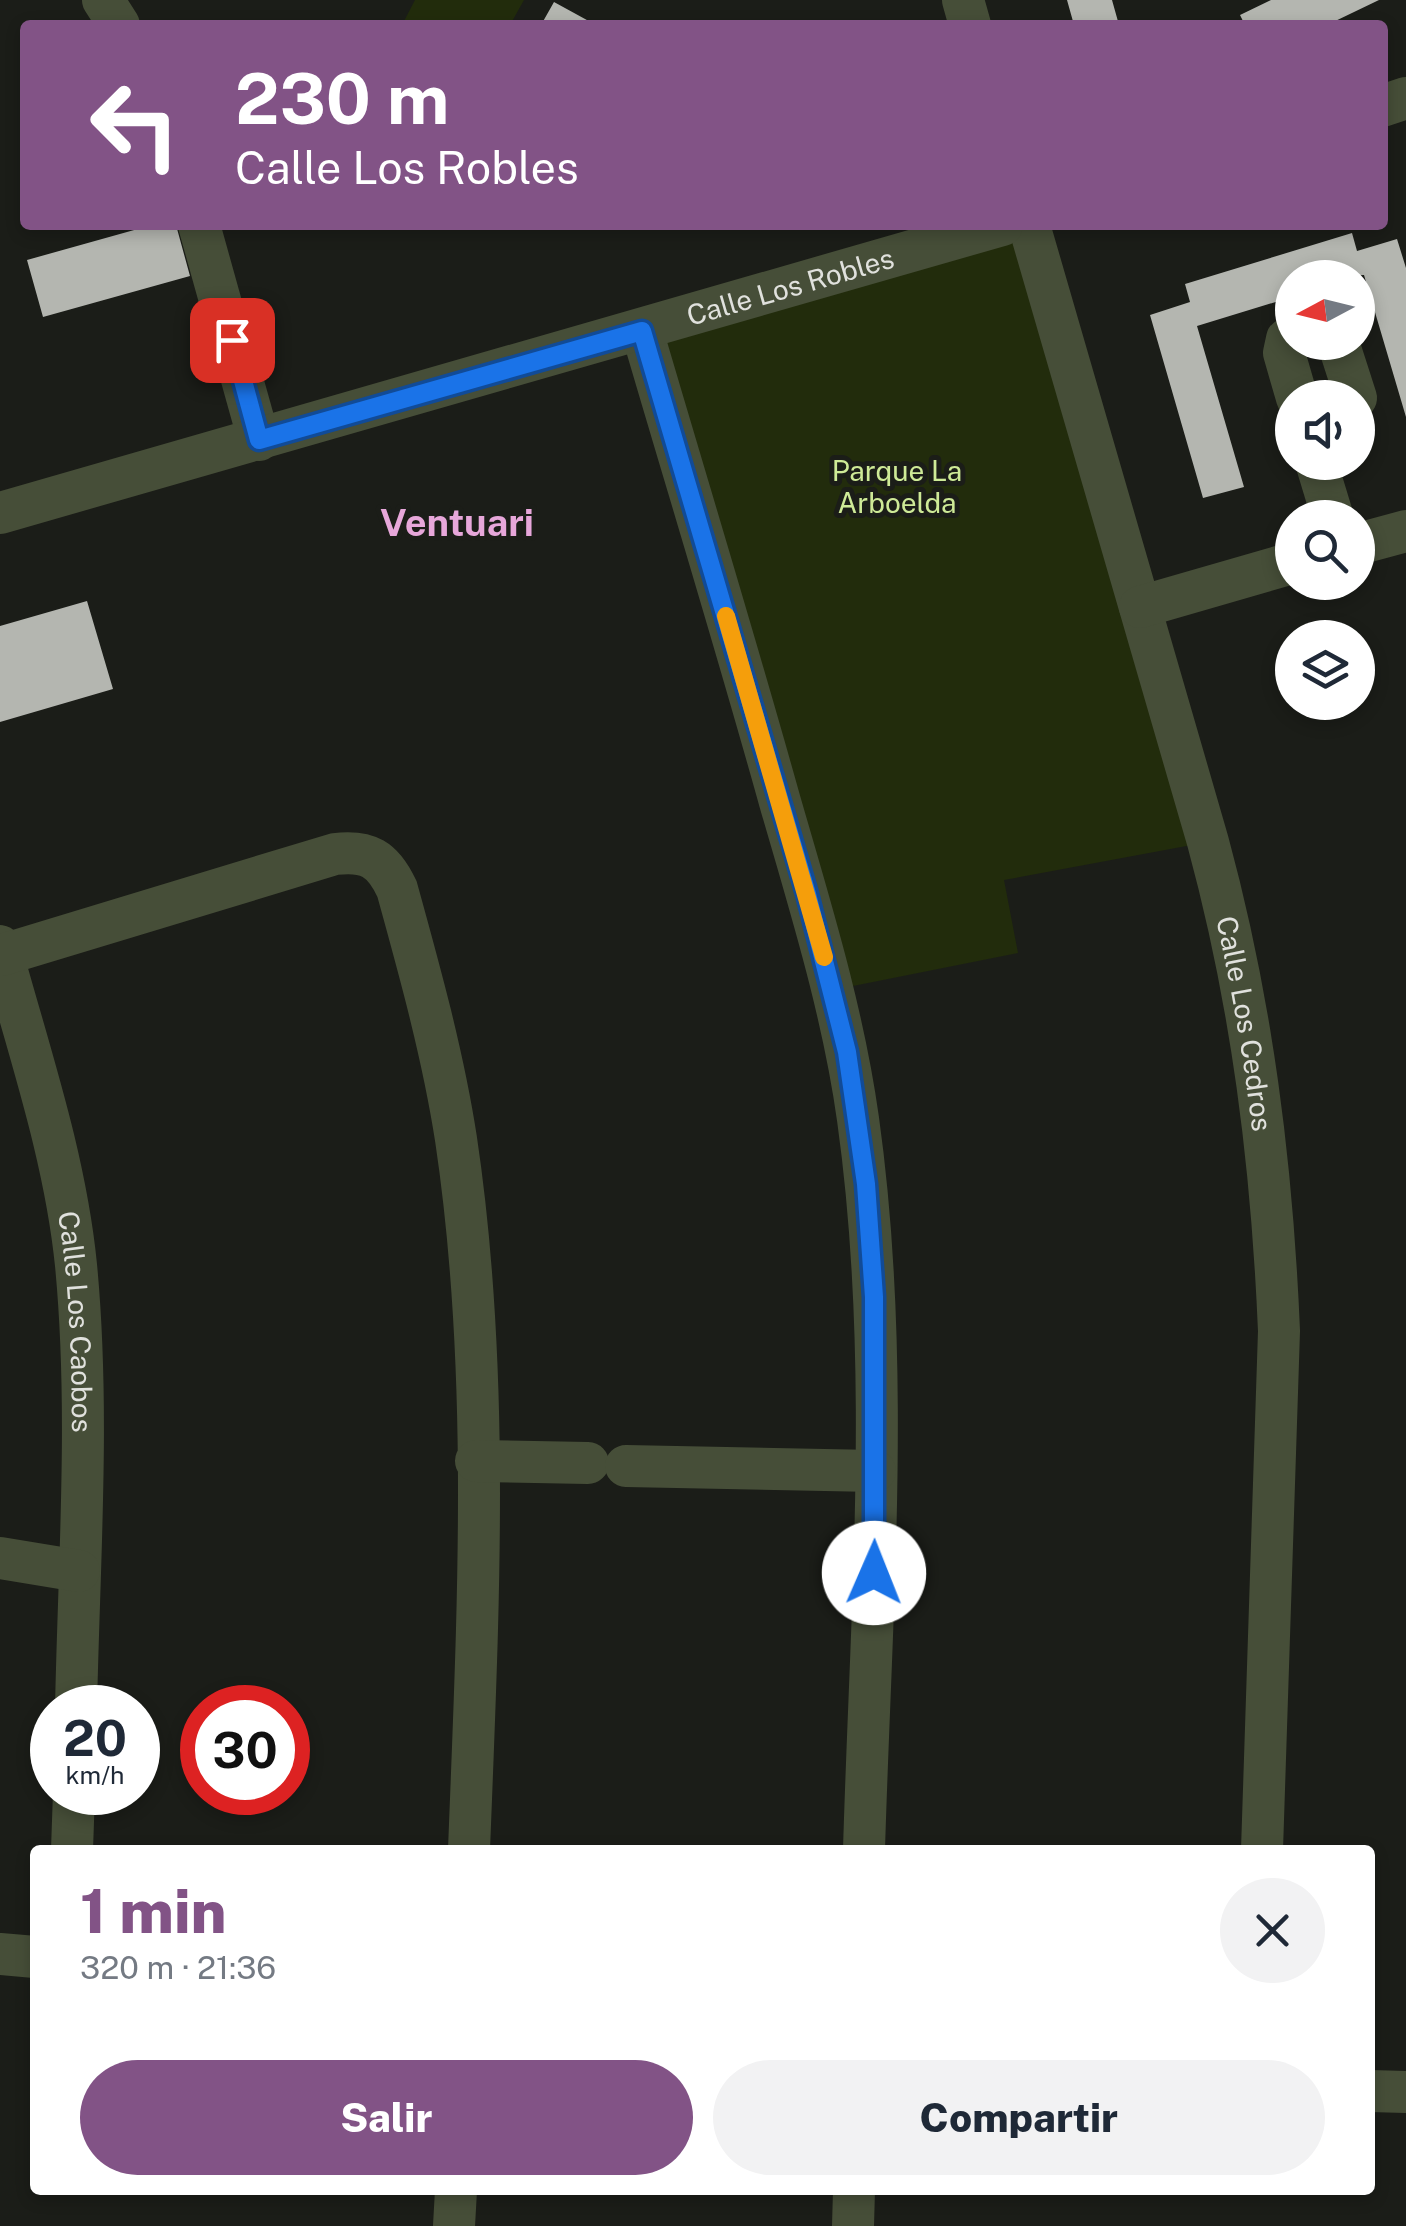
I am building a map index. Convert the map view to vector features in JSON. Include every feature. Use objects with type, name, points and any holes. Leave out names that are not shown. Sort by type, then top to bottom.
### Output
[{"type":"street","points":[[200,230],[259,440]]},
{"type":"street","name":"Calle Los Robles","points":[[0,513],[985,230]]},
{"type":"street","name":"Calle Los Cedros","points":[[1030,230],[1235,944],[1265,1126],[1276,1246],[1280,1402],[1262,1845]]},
{"type":"street","points":[[642,331],[807,894],[847,1052],[869,1216],[875,1471],[864,1845]]},
{"type":"street","points":[[1375,532],[1406,530]]},
{"type":"street","points":[[1140,607],[1275,568]]},
{"type":"street","points":[[1,951],[335,854],[357,852],[375,857],[398,889],[425,990],[456,1139],[472,1292],[476,1461],[468,1845]]},
{"type":"street","name":"Calle Los Caobos","points":[[1,951],[45,1105],[76,1264],[81,1354],[77,1685]]},
{"type":"street","points":[[476,1461],[875,1471]]},
{"type":"street","points":[[0,1558],[79,1572]]},
{"type":"street","points":[[72,1845],[73,1815]]},
{"type":"street","points":[[0,1954],[30,1957]]},
{"type":"street","points":[[1375,2091],[1406,2092]]},
{"type":"street","points":[[454,2226],[456,2195]]},
{"type":"street","points":[[853,2226],[854,2195]]},
{"type":"green space","points":[[415,0],[524,0],[513,20],[405,20]]},
{"type":"green space","name":"Parque La Arboelda","points":[[1011,230],[1030,230],[1208,842],[1004,880],[1018,953],[833,990],[642,331]]},
{"type":"building","points":[[1067,0],[1112,0],[1118,20],[1073,20]]},
{"type":"building","points":[[1271,0],[1379,0],[1337,20],[1242,20],[1240,15]]},
{"type":"building","points":[[554,2],[587,20],[544,20]]},
{"type":"building","points":[[134,230],[177,230],[190,276],[43,317],[27,260]]},
{"type":"building","points":[[1352,233],[1357,251],[1397,239],[1406,268],[1406,417],[1375,312],[1375,260],[1275,260],[1275,302],[1197,326],[1244,487],[1203,498],[1150,315],[1190,302],[1185,284]]},
{"type":"building","points":[[87,601],[113,689],[0,722],[0,626]]},
{"type":"slow traffic","points":[[726,616],[824,957]]},
{"type":"district","name":"Ventuari","points":[[457,522]]},
{"type":"route","points":[[232,340],[259,440],[642,331],[768,756],[847,1052],[866,1184],[874,1297],[874,1573]]}]
